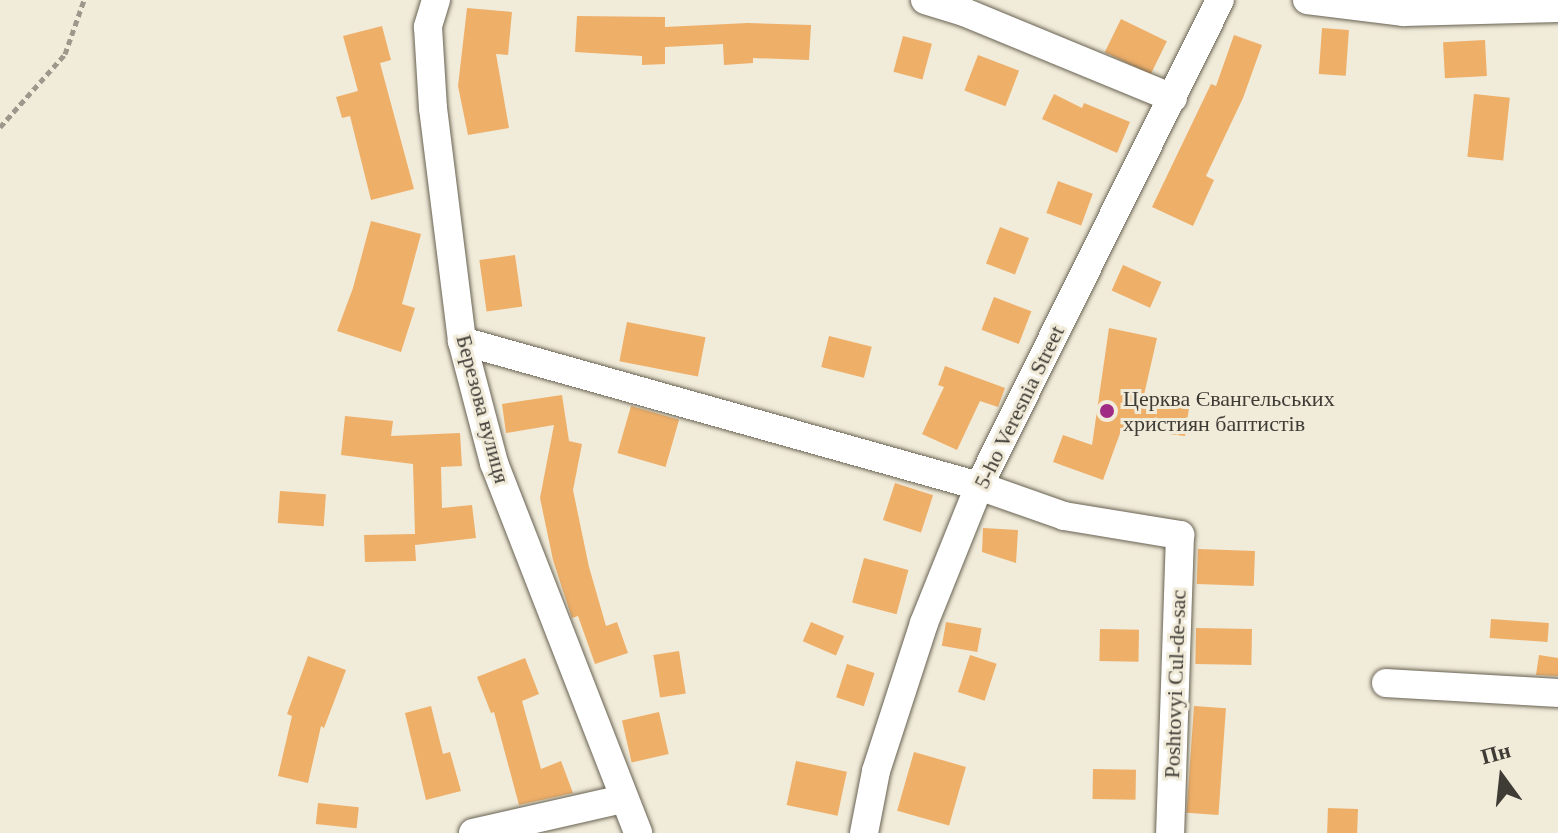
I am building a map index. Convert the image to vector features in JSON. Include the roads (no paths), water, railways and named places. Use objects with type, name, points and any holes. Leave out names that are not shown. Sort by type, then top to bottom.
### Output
[{"type":"street","name":"Березова вулиця","points":[[436,0],[428,27],[433,108],[462,341],[494,463],[638,833]]},
{"type":"street","points":[[925,0],[964,12],[1173,98]]},
{"type":"street","name":"5-ho Veresnia Street","points":[[864,833],[876,771],[924,623],[979,486],[1220,0]]},
{"type":"street","points":[[1307,0],[1404,12],[1558,8]]},
{"type":"street","points":[[462,341],[979,486]]},
{"type":"street","name":"Poshtovyi Cul-de-sac","points":[[979,486],[1064,516],[1180,535],[1170,833]]},
{"type":"street","points":[[1386,683],[1558,693]]},
{"type":"street","points":[[473,833],[623,799]]},
{"type":"place","name":"Церква Євангельських християн баптистів","points":[[1107,411]]}]
